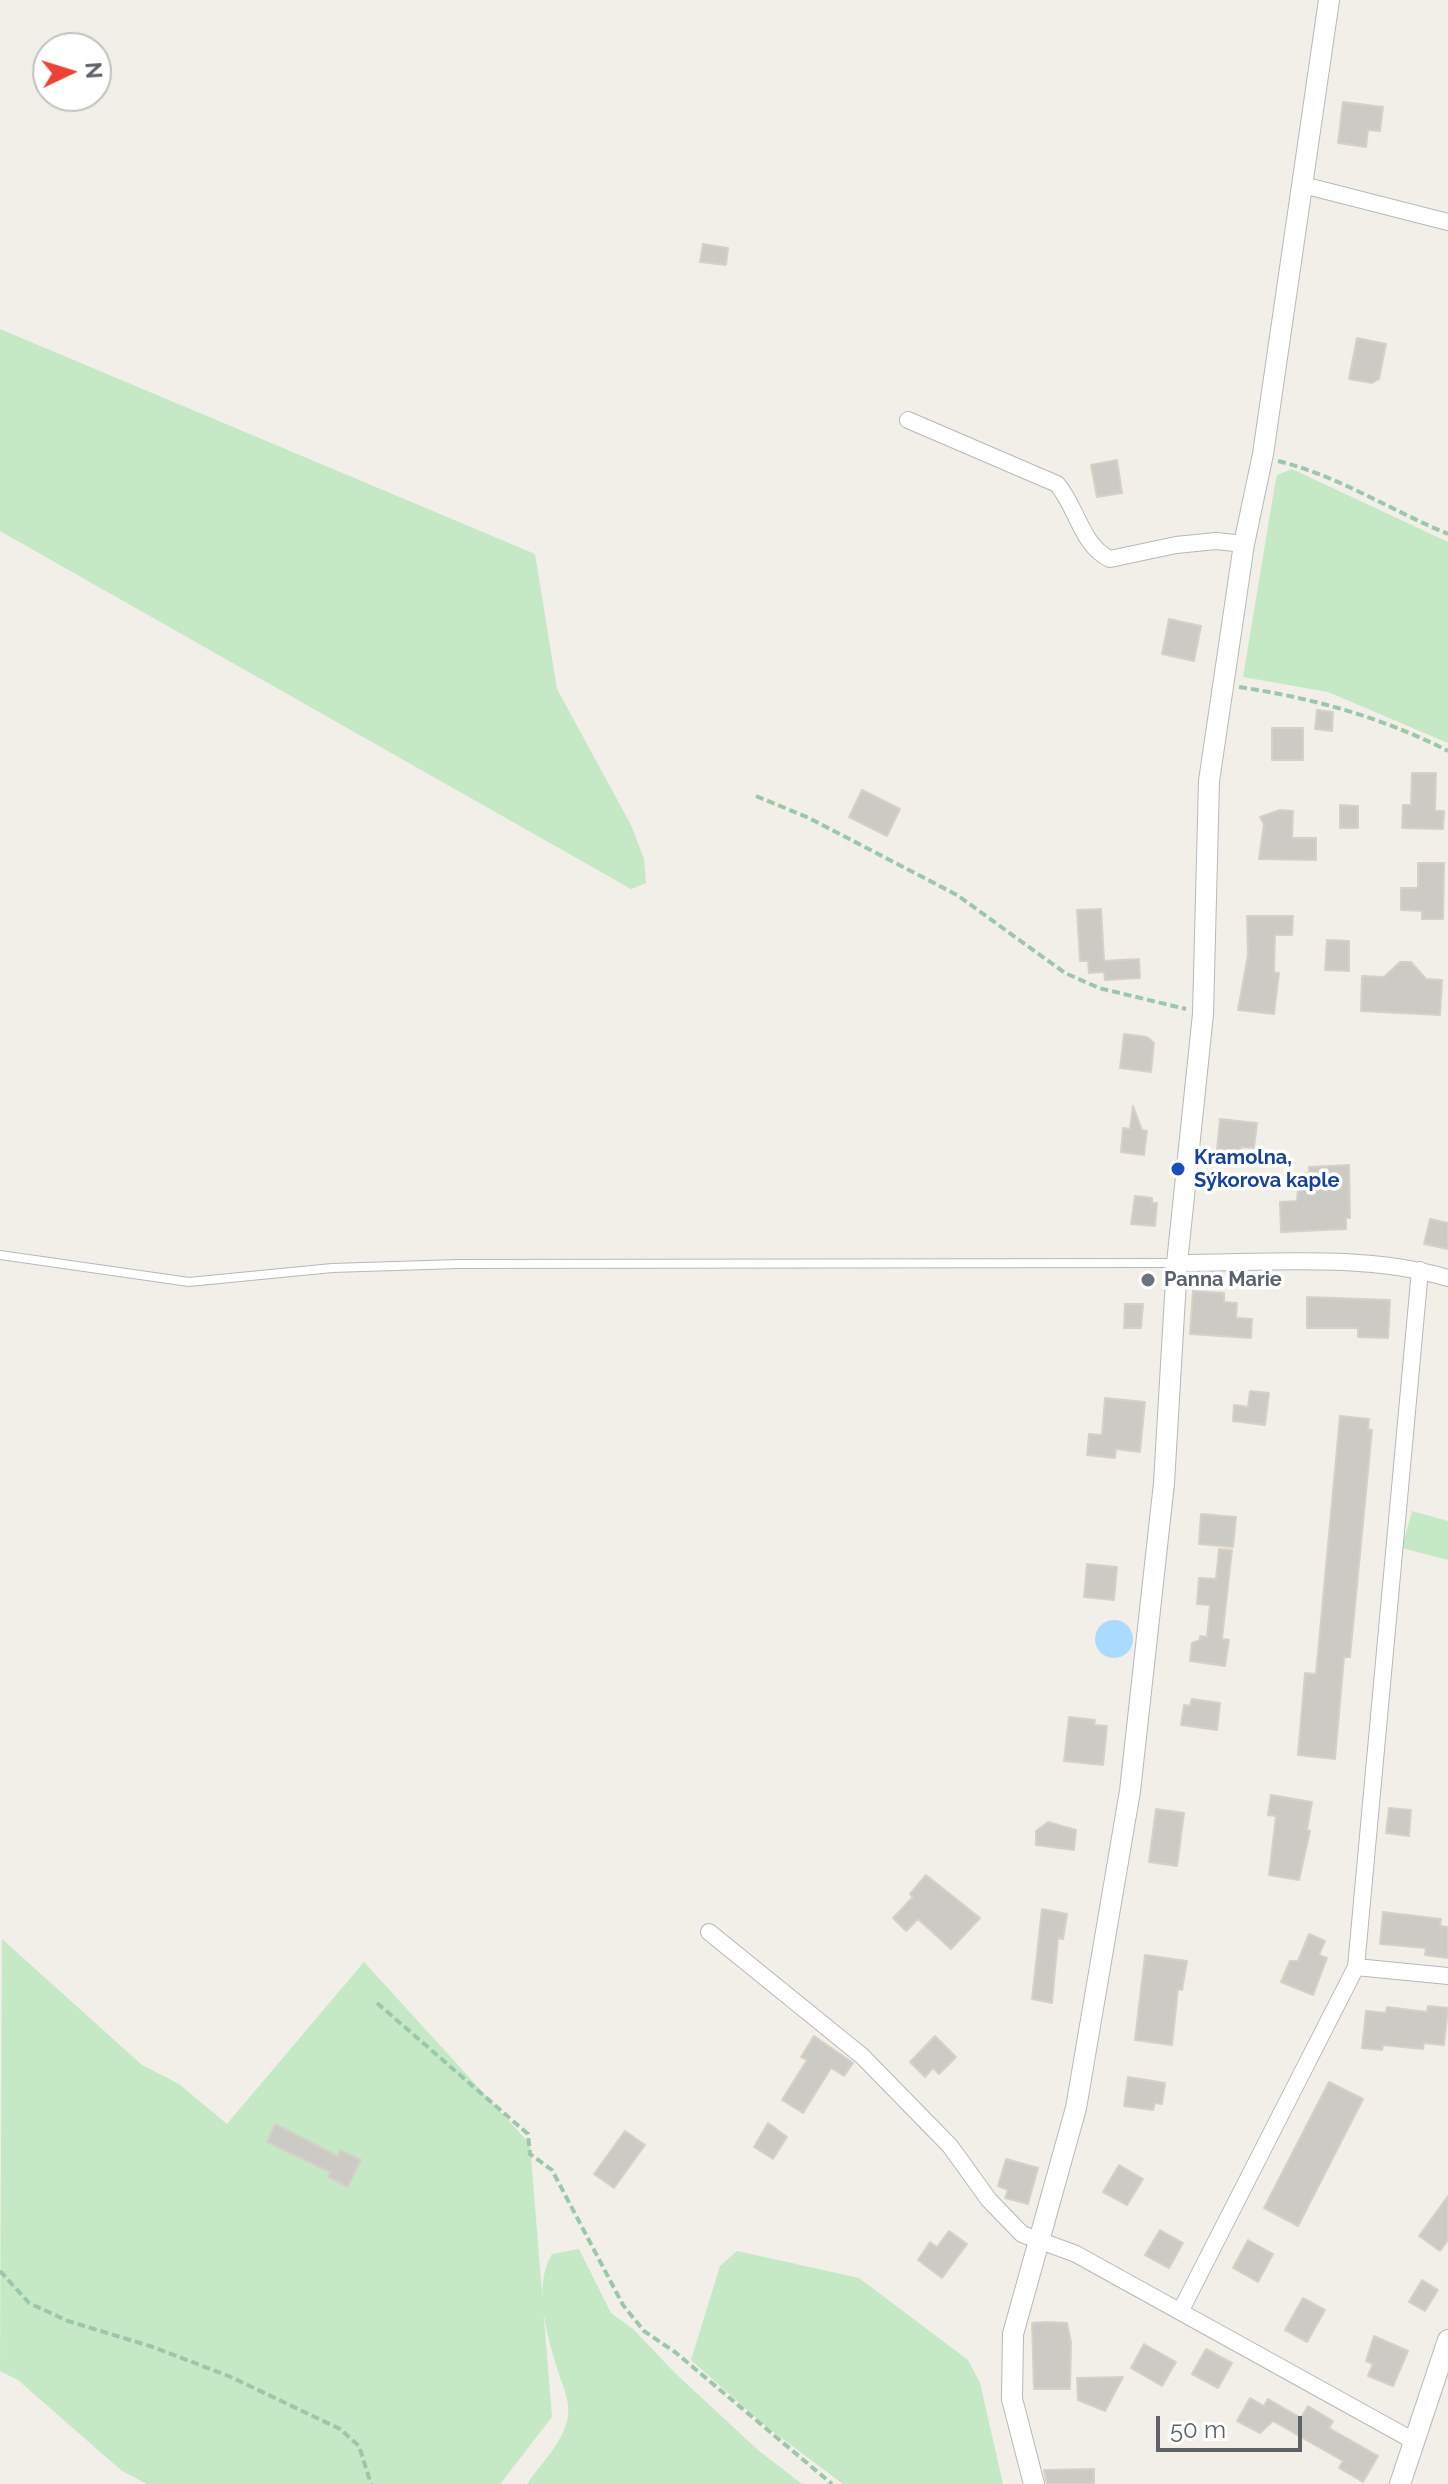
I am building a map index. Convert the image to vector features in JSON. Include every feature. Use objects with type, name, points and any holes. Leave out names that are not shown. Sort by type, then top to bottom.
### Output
[{"type":"street","points":[[1034,2484],[1012,2399],[1013,2334],[1076,2108],[1130,1791],[1164,1483],[1177,1263],[1203,1014],[1209,781],[1244,544],[1263,454],[1329,0]]},
{"type":"street","points":[[1303,185],[1448,222]]},
{"type":"street","points":[[908,420],[1057,484],[1069,498],[1089,542],[1110,559],[1176,545],[1216,541],[1244,544]]},
{"type":"street","points":[[1177,1263],[1352,1263],[1420,1270],[1448,1278]]},
{"type":"street","points":[[1181,2310],[1356,1967],[1420,1270]]},
{"type":"street","points":[[709,1932],[862,2056],[950,2146],[1006,2219],[1022,2234],[1076,2254],[1414,2441]]},
{"type":"street","points":[[1356,1967],[1448,1976]]},
{"type":"street","points":[[1400,2484],[1448,2340]]},
{"type":"lane","points":[[0,1255],[189,1282],[332,1268],[458,1264],[1177,1263]]},
{"type":"path","points":[[1263,454],[1340,480],[1406,517],[1448,534]]},
{"type":"path","points":[[1221,684],[1316,700],[1448,751]]},
{"type":"path","points":[[756,796],[809,818],[957,895],[1065,973],[1099,988],[1203,1014]]},
{"type":"path","points":[[377,2003],[528,2134],[530,2154],[552,2170],[623,2305],[644,2331],[675,2352],[832,2484]]},
{"type":"path","points":[[0,2271],[29,2303],[68,2321],[153,2347],[231,2377],[340,2429],[359,2446],[371,2484]]},
{"type":"green space","points":[[0,329],[535,554],[557,689],[631,825],[644,859],[646,883],[631,889],[0,531]]},
{"type":"green space","points":[[1292,469],[1448,542],[1448,743],[1328,692],[1243,677],[1277,475]]},
{"type":"green space","points":[[1412,1511],[1448,1521],[1448,1560],[1402,1548]]},
{"type":"green space","points":[[2,1939],[142,2065],[179,2084],[227,2124],[364,1962],[530,2144],[552,2417],[500,2484],[147,2484],[122,2471],[18,2380],[0,2371]]},
{"type":"green space","points":[[579,2249],[611,2313],[633,2329],[676,2374],[758,2450],[802,2484],[527,2484],[557,2443],[568,2416],[567,2400],[544,2313],[546,2267],[552,2254]]},
{"type":"green space","points":[[737,2251],[859,2278],[968,2360],[980,2383],[1003,2484],[843,2484],[763,2424],[691,2360],[720,2266]]},
{"type":"water","points":[[1114,1620],[1128,1625],[1133,1639],[1128,1653],[1114,1658],[1100,1653],[1095,1639],[1100,1625]]},
{"type":"building","points":[[1343,102],[1383,107],[1380,131],[1368,130],[1366,147],[1338,143]]},
{"type":"building","points":[[703,244],[728,248],[726,265],[700,262]]},
{"type":"building","points":[[1357,338],[1386,344],[1379,379],[1372,383],[1349,379]]},
{"type":"building","points":[[1117,460],[1122,493],[1097,497],[1091,465]]},
{"type":"building","points":[[1169,619],[1201,626],[1194,661],[1162,654]]},
{"type":"building","points":[[1317,710],[1333,712],[1332,731],[1315,729]]},
{"type":"building","points":[[1272,728],[1303,728],[1303,760],[1272,760]]},
{"type":"building","points":[[1412,773],[1436,773],[1435,811],[1444,811],[1443,829],[1402,828],[1403,805],[1411,805]]},
{"type":"building","points":[[862,790],[900,809],[887,836],[849,817]]},
{"type":"building","points":[[1340,805],[1358,806],[1358,828],[1340,828]]},
{"type":"building","points":[[1280,810],[1293,811],[1292,838],[1316,838],[1316,860],[1259,859],[1264,824],[1260,817]]},
{"type":"building","points":[[1418,863],[1444,863],[1443,919],[1422,919],[1422,911],[1401,910],[1401,888],[1418,888]]},
{"type":"building","points":[[1101,909],[1104,961],[1139,959],[1140,978],[1105,980],[1104,972],[1089,973],[1088,961],[1080,961],[1077,910]]},
{"type":"building","points":[[1247,916],[1293,916],[1292,935],[1275,935],[1274,972],[1279,973],[1274,1014],[1238,1010],[1248,955]]},
{"type":"building","points":[[1327,940],[1349,941],[1349,971],[1325,970]]},
{"type":"building","points":[[1400,962],[1411,962],[1426,979],[1442,980],[1440,1015],[1361,1011],[1362,976],[1384,977]]},
{"type":"building","points":[[1124,1034],[1147,1037],[1154,1043],[1151,1072],[1120,1068]]},
{"type":"building","points":[[1133,1106],[1142,1130],[1147,1131],[1144,1155],[1121,1152],[1123,1128],[1130,1129]]},
{"type":"building","points":[[1220,1119],[1257,1123],[1254,1148],[1241,1147],[1241,1151],[1217,1149]]},
{"type":"building","points":[[1349,1165],[1350,1218],[1346,1218],[1346,1229],[1281,1232],[1280,1202],[1297,1201],[1299,1174],[1309,1173],[1309,1167]]},
{"type":"building","points":[[1135,1196],[1152,1198],[1152,1203],[1157,1203],[1155,1226],[1131,1224]]},
{"type":"building","points":[[1430,1219],[1448,1223],[1448,1249],[1424,1244]]},
{"type":"building","points":[[1193,1291],[1224,1293],[1224,1302],[1237,1303],[1236,1318],[1252,1319],[1251,1338],[1190,1334]]},
{"type":"building","points":[[1307,1297],[1390,1300],[1388,1338],[1358,1337],[1358,1328],[1307,1328]]},
{"type":"building","points":[[1125,1304],[1143,1304],[1141,1328],[1124,1328]]},
{"type":"building","points":[[1250,1391],[1269,1393],[1265,1425],[1233,1421],[1234,1405],[1248,1407]]},
{"type":"building","points":[[1105,1398],[1145,1402],[1140,1452],[1116,1449],[1115,1458],[1087,1455],[1089,1434],[1102,1435]]},
{"type":"building","points":[[1340,1416],[1369,1419],[1368,1429],[1372,1430],[1350,1657],[1344,1657],[1335,1759],[1298,1755],[1305,1673],[1316,1674]]},
{"type":"building","points":[[1201,1514],[1236,1517],[1233,1547],[1199,1544]]},
{"type":"building","points":[[1219,1549],[1232,1550],[1222,1639],[1229,1640],[1225,1666],[1190,1661],[1192,1643],[1200,1640],[1200,1636],[1207,1637],[1210,1605],[1197,1604],[1199,1578],[1216,1579]]},
{"type":"building","points":[[1087,1564],[1117,1567],[1114,1600],[1084,1597]]},
{"type":"building","points":[[1192,1699],[1220,1703],[1217,1730],[1181,1725],[1184,1705],[1190,1706]]},
{"type":"building","points":[[1069,1717],[1095,1720],[1094,1725],[1107,1726],[1103,1765],[1064,1761]]},
{"type":"building","points":[[1271,1795],[1312,1802],[1307,1830],[1310,1831],[1299,1880],[1269,1875],[1276,1816],[1268,1815]]},
{"type":"building","points":[[1389,1808],[1411,1810],[1409,1836],[1386,1833]]},
{"type":"building","points":[[1156,1809],[1184,1813],[1177,1866],[1149,1862]]},
{"type":"building","points":[[1048,1822],[1076,1830],[1074,1850],[1036,1845],[1036,1831]]},
{"type":"building","points":[[926,1875],[980,1918],[951,1949],[918,1919],[906,1931],[893,1918],[913,1897],[910,1894]]},
{"type":"building","points":[[1042,1909],[1067,1914],[1063,1939],[1058,1938],[1052,2003],[1032,1999]]},
{"type":"building","points":[[1383,1912],[1441,1919],[1440,1926],[1448,1927],[1448,1958],[1425,1955],[1426,1948],[1380,1944]]},
{"type":"building","points":[[1309,1934],[1325,1941],[1319,1955],[1327,1958],[1313,1995],[1281,1982],[1290,1961],[1298,1961]]},
{"type":"building","points":[[1145,1955],[1187,1961],[1182,1990],[1178,1989],[1172,2045],[1135,2040]]},
{"type":"building","points":[[1428,2006],[1448,2008],[1444,2045],[1424,2043],[1423,2049],[1383,2045],[1382,2050],[1362,2048],[1366,2011],[1386,2013],[1387,2007],[1427,2012]]},
{"type":"building","points":[[814,2036],[853,2063],[844,2076],[831,2068],[803,2113],[782,2100],[807,2060],[801,2057]]},
{"type":"building","points":[[935,2036],[956,2057],[939,2074],[933,2068],[925,2077],[910,2062]]},
{"type":"building","points":[[1128,2077],[1165,2083],[1162,2104],[1155,2103],[1153,2110],[1124,2106]]},
{"type":"building","points":[[1329,2082],[1363,2099],[1298,2226],[1264,2208]]},
{"type":"building","points":[[768,2123],[787,2137],[773,2159],[754,2147]]},
{"type":"building","points":[[275,2124],[338,2156],[340,2150],[361,2160],[348,2187],[328,2177],[330,2172],[267,2142]]},
{"type":"building","points":[[625,2131],[645,2145],[614,2188],[594,2174]]},
{"type":"building","points":[[1006,2159],[1038,2168],[1028,2204],[1005,2198],[1008,2190],[998,2186]]},
{"type":"building","points":[[1119,2165],[1143,2179],[1127,2205],[1103,2192]]},
{"type":"building","points":[[1448,2196],[1448,2240],[1440,2251],[1419,2236]]},
{"type":"building","points":[[1160,2230],[1183,2243],[1169,2268],[1145,2255]]},
{"type":"building","points":[[949,2231],[967,2244],[942,2278],[918,2260],[930,2242],[937,2247]]},
{"type":"building","points":[[1248,2240],[1273,2254],[1258,2282],[1233,2268]]},
{"type":"building","points":[[1422,2280],[1438,2290],[1425,2311],[1409,2302]]},
{"type":"building","points":[[1303,2298],[1325,2310],[1307,2342],[1285,2330]]},
{"type":"building","points":[[1032,2323],[1067,2323],[1071,2342],[1070,2389],[1034,2389]]},
{"type":"building","points":[[1374,2336],[1408,2351],[1393,2386],[1368,2376],[1373,2364],[1366,2361]]},
{"type":"building","points":[[1144,2344],[1176,2362],[1162,2386],[1131,2368]]},
{"type":"building","points":[[1206,2349],[1232,2363],[1218,2388],[1192,2374]]},
{"type":"building","points":[[1123,2377],[1105,2411],[1078,2400],[1077,2378]]},
{"type":"building","points":[[1250,2398],[1264,2406],[1268,2399],[1301,2418],[1308,2406],[1333,2421],[1329,2428],[1378,2456],[1363,2482],[1339,2468],[1343,2461],[1273,2421],[1260,2433],[1237,2421]]},
{"type":"building","points":[[1094,2469],[1094,2484],[1047,2484],[1044,2470]]},
{"type":"place","name":"Kramolna, Sýkorova kaple","points":[[1178,1169]]},
{"type":"place","name":"Panna Marie","points":[[1148,1280]]}]
